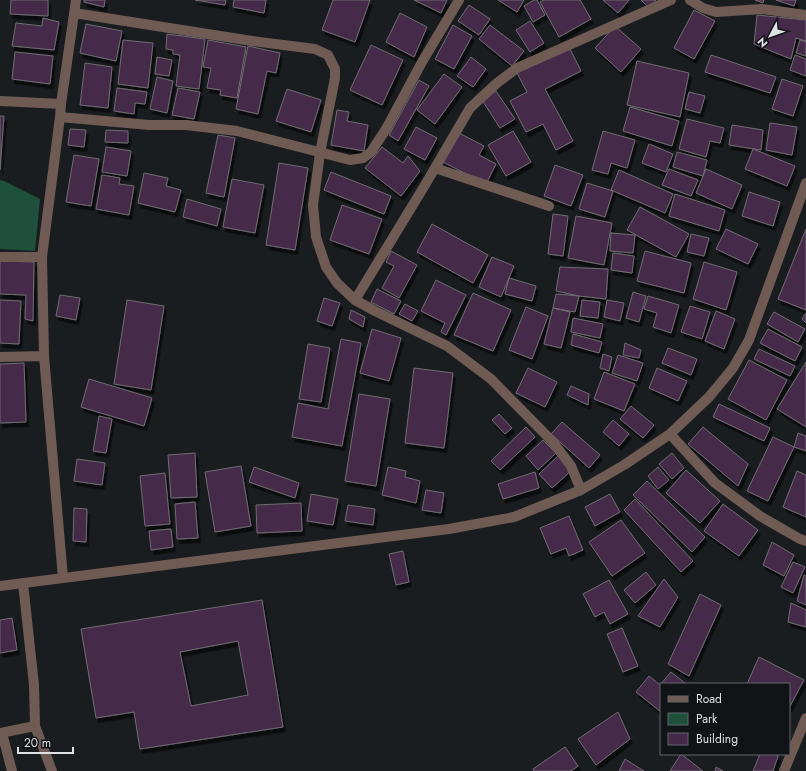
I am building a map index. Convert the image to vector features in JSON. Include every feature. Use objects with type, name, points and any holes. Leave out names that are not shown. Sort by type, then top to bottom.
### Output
[{"type":"street","points":[[63,578],[44,356],[42,257],[61,104],[76,0]]},
{"type":"street","points":[[60,117],[149,125],[186,125],[237,131],[350,160],[363,158],[371,152],[386,129],[422,62],[459,0]]},
{"type":"street","points":[[356,300],[470,108],[497,83],[517,68],[671,0]]},
{"type":"street","points":[[690,0],[703,8],[716,12],[762,9],[806,15]]},
{"type":"street","points":[[74,13],[315,50],[328,55],[335,69],[335,78],[320,153],[313,205],[316,237],[326,267],[337,283],[356,300],[375,311],[447,346],[491,378],[553,442],[571,466],[581,490]]},
{"type":"street","points":[[0,101],[61,104]]},
{"type":"street","points":[[435,168],[549,206]]},
{"type":"street","points":[[0,586],[313,545],[449,529],[514,517],[581,490],[624,465],[670,434],[709,397],[733,368],[749,340],[806,183]]},
{"type":"street","points":[[796,211],[806,215]]},
{"type":"street","points":[[0,256],[42,257]]},
{"type":"street","points":[[0,357],[44,356]]},
{"type":"street","points":[[670,434],[715,483],[760,516],[806,541]]},
{"type":"street","points":[[23,583],[34,685],[35,726],[52,771]]},
{"type":"street","points":[[784,771],[806,718]]},
{"type":"street","points":[[12,771],[1,733],[35,726]]},
{"type":"green space","points":[[0,180],[40,199],[35,251],[0,249]]},
{"type":"building","points":[[11,0],[48,0],[48,16],[10,14]]},
{"type":"building","points":[[84,0],[105,0],[104,7],[84,2]]},
{"type":"building","points":[[195,0],[226,0],[225,5]]},
{"type":"building","points":[[234,0],[266,0],[264,13],[233,7]]},
{"type":"building","points":[[333,0],[370,0],[355,42],[322,30]]},
{"type":"building","points":[[414,0],[447,0],[441,13]]},
{"type":"building","points":[[498,0],[524,0],[517,12]]},
{"type":"building","points":[[534,0],[537,0],[545,15],[533,22],[524,6]]},
{"type":"building","points":[[544,0],[580,0],[591,19],[559,37],[540,2]]},
{"type":"building","points":[[603,0],[629,0],[618,13]]},
{"type":"building","points":[[641,0],[656,0],[649,8]]},
{"type":"building","points":[[755,0],[764,0],[763,3]]},
{"type":"building","points":[[776,0],[796,0],[794,6]]},
{"type":"building","points":[[469,5],[490,19],[479,35],[458,21]]},
{"type":"building","points":[[694,10],[715,21],[694,59],[674,48]]},
{"type":"building","points":[[400,13],[427,27],[414,57],[386,42]]},
{"type":"building","points":[[757,15],[806,20],[806,41],[796,38],[791,59],[754,44]]},
{"type":"building","points":[[43,18],[59,22],[54,50],[12,46],[16,23],[42,26]]},
{"type":"building","points":[[530,21],[544,43],[530,52],[516,30]]},
{"type":"building","points":[[86,24],[122,31],[116,61],[80,53]]},
{"type":"building","points":[[453,25],[472,36],[454,69],[435,59]]},
{"type":"building","points":[[490,25],[524,51],[512,66],[479,39]]},
{"type":"building","points":[[615,26],[641,49],[621,72],[595,48]]},
{"type":"building","points":[[167,34],[205,39],[199,89],[176,86],[180,55],[173,54],[173,50],[166,49]]},
{"type":"building","points":[[123,40],[153,43],[148,88],[118,84]]},
{"type":"building","points":[[208,40],[246,47],[237,98],[220,95],[221,90],[207,88],[211,68],[203,67]]},
{"type":"building","points":[[800,40],[806,42],[806,56],[796,53]]},
{"type":"building","points":[[371,45],[403,60],[382,105],[350,90]]},
{"type":"building","points":[[248,46],[280,53],[276,73],[267,71],[258,114],[236,109]]},
{"type":"building","points":[[569,47],[581,71],[545,89],[573,141],[556,150],[543,124],[526,132],[510,101],[527,92],[517,73]]},
{"type":"building","points":[[15,52],[53,56],[50,84],[12,79]]},
{"type":"building","points":[[711,55],[776,77],[770,93],[705,72]]},
{"type":"building","points":[[795,55],[806,59],[806,76],[790,70]]},
{"type":"building","points":[[157,57],[172,60],[169,76],[155,74]]},
{"type":"building","points":[[471,57],[486,69],[473,87],[457,76]]},
{"type":"building","points":[[637,61],[689,73],[680,117],[627,105]]},
{"type":"building","points":[[85,63],[112,67],[108,108],[80,105]]},
{"type":"building","points":[[444,74],[462,87],[435,124],[417,110]]},
{"type":"building","points":[[157,77],[173,81],[167,113],[150,109]]},
{"type":"building","points":[[782,79],[803,86],[793,116],[772,109]]},
{"type":"building","points":[[419,80],[429,86],[398,141],[389,135]]},
{"type":"building","points":[[117,88],[147,92],[145,104],[135,103],[134,114],[114,111]]},
{"type":"building","points":[[178,88],[200,92],[194,119],[172,115]]},
{"type":"building","points":[[287,89],[321,100],[311,132],[276,121]]},
{"type":"building","points":[[496,91],[515,119],[500,128],[482,100]]},
{"type":"building","points":[[689,92],[705,96],[700,113],[685,109]]},
{"type":"building","points":[[630,107],[679,121],[672,146],[623,131]]},
{"type":"building","points":[[337,110],[349,112],[347,121],[368,125],[364,151],[331,145]]},
{"type":"building","points":[[0,116],[4,116],[0,170]]},
{"type":"building","points":[[687,119],[724,128],[720,143],[710,141],[706,157],[679,149]]},
{"type":"building","points":[[770,123],[797,127],[792,155],[766,150]]},
{"type":"building","points":[[732,125],[763,130],[761,150],[729,145]]},
{"type":"building","points":[[416,127],[437,138],[425,160],[404,149]]},
{"type":"building","points":[[70,129],[86,130],[84,147],[68,145]]},
{"type":"building","points":[[106,130],[128,131],[128,143],[105,142]]},
{"type":"building","points":[[513,131],[531,162],[506,176],[488,145]]},
{"type":"building","points":[[603,131],[635,140],[627,168],[611,163],[608,174],[592,170]]},
{"type":"building","points":[[459,133],[484,146],[479,155],[496,164],[486,184],[443,162]]},
{"type":"building","points":[[218,135],[235,138],[224,197],[206,193]]},
{"type":"building","points":[[649,144],[673,154],[666,172],[642,163]]},
{"type":"building","points":[[106,147],[131,151],[127,176],[102,172]]},
{"type":"building","points":[[382,147],[403,163],[408,156],[420,171],[401,196],[365,168]]},
{"type":"building","points":[[753,149],[795,166],[787,186],[745,169]]},
{"type":"building","points":[[677,152],[707,160],[703,176],[673,167]]},
{"type":"building","points":[[74,155],[99,159],[91,206],[66,202]]},
{"type":"building","points":[[279,163],[308,168],[295,250],[266,245]]},
{"type":"building","points":[[555,165],[583,175],[571,206],[544,196]]},
{"type":"building","points":[[669,169],[698,180],[691,196],[662,185]]},
{"type":"building","points":[[706,169],[742,185],[732,209],[696,193]]},
{"type":"building","points":[[619,170],[673,194],[665,213],[611,190]]},
{"type":"building","points":[[331,172],[391,196],[384,214],[324,190]]},
{"type":"building","points":[[144,173],[168,178],[166,186],[181,190],[175,212],[138,203]]},
{"type":"building","points":[[102,175],[120,178],[119,184],[134,186],[129,215],[96,209]]},
{"type":"building","points":[[232,179],[264,185],[255,233],[223,227]]},
{"type":"building","points":[[587,183],[613,191],[605,217],[579,209]]},
{"type":"building","points":[[749,192],[780,202],[773,226],[742,216]]},
{"type":"building","points":[[675,194],[725,210],[719,231],[669,216]]},
{"type":"building","points":[[187,199],[221,209],[217,226],[183,217]]},
{"type":"building","points":[[342,205],[382,219],[369,254],[330,240]]},
{"type":"building","points":[[640,207],[689,234],[676,257],[627,230]]},
{"type":"building","points":[[553,214],[568,216],[563,256],[548,254]]},
{"type":"building","points":[[576,216],[612,223],[604,265],[568,258]]},
{"type":"building","points":[[432,224],[488,255],[473,283],[417,252]]},
{"type":"building","points":[[726,229],[758,244],[748,264],[716,249]]},
{"type":"building","points":[[806,229],[806,310],[778,299]]},
{"type":"building","points":[[611,233],[635,235],[633,253],[610,251]]},
{"type":"building","points":[[691,234],[709,238],[704,256],[687,252]]},
{"type":"building","points":[[391,251],[417,265],[399,298],[382,288],[394,266],[386,262]]},
{"type":"building","points":[[645,251],[691,263],[684,293],[637,281]]},
{"type":"building","points":[[613,253],[634,256],[632,273],[611,270]]},
{"type":"building","points":[[492,257],[514,266],[501,297],[479,287]]},
{"type":"building","points":[[0,261],[34,262],[33,321],[25,319],[26,295],[0,294]]},
{"type":"building","points":[[704,262],[737,272],[726,310],[693,299]]},
{"type":"building","points":[[560,267],[608,269],[606,299],[579,296],[556,291]]},
{"type":"building","points":[[509,278],[536,286],[532,301],[505,294]]},
{"type":"building","points":[[436,280],[466,295],[446,335],[441,332],[445,323],[421,311]]},
{"type":"building","points":[[377,289],[401,301],[394,314],[371,302]]},
{"type":"building","points":[[633,292],[646,296],[639,322],[626,318]]},
{"type":"building","points":[[473,293],[511,310],[493,351],[454,335]]},
{"type":"building","points":[[556,294],[579,296],[575,312],[553,308]]},
{"type":"building","points":[[60,295],[80,298],[76,320],[56,316]]},
{"type":"building","points":[[648,296],[679,305],[671,333],[653,327],[657,313],[644,309]]},
{"type":"building","points":[[324,298],[340,303],[332,326],[317,321]]},
{"type":"building","points":[[0,300],[21,301],[19,344],[0,343]]},
{"type":"building","points":[[127,300],[164,306],[151,390],[114,384]]},
{"type":"building","points":[[582,300],[600,302],[598,318],[580,316]]},
{"type":"building","points":[[607,300],[624,303],[620,321],[604,317]]},
{"type":"building","points":[[405,304],[418,311],[412,321],[399,314]]},
{"type":"building","points":[[690,306],[710,312],[702,339],[681,332]]},
{"type":"building","points":[[526,307],[548,316],[532,359],[509,350]]},
{"type":"building","points":[[553,308],[570,312],[561,348],[544,344]]},
{"type":"building","points":[[351,310],[365,317],[363,327],[349,319]]},
{"type":"building","points":[[716,311],[735,319],[724,349],[705,341]]},
{"type":"building","points":[[774,312],[805,329],[798,342],[767,324]]},
{"type":"building","points":[[806,313],[806,323],[802,319]]},
{"type":"building","points":[[573,318],[603,324],[600,338],[571,332]]},
{"type":"building","points":[[372,329],[401,338],[389,381],[360,373]]},
{"type":"building","points":[[768,329],[802,347],[795,361],[760,343]]},
{"type":"building","points":[[573,334],[602,342],[599,353],[571,345]]},
{"type":"building","points":[[341,339],[361,343],[342,446],[292,437],[298,403],[328,409]]},
{"type":"building","points":[[625,343],[641,350],[639,358],[623,355]]},
{"type":"building","points":[[308,344],[330,348],[321,402],[299,399]]},
{"type":"building","points":[[668,348],[697,359],[691,375],[662,363]]},
{"type":"building","points":[[759,349],[795,366],[790,376],[754,359]]},
{"type":"building","points":[[603,354],[612,357],[609,371],[600,368]]},
{"type":"building","points":[[618,355],[643,363],[637,381],[612,373]]},
{"type":"building","points":[[749,360],[787,380],[766,420],[728,399]]},
{"type":"building","points":[[806,362],[806,427],[777,409]]},
{"type":"building","points":[[24,363],[26,422],[0,423],[0,364]]},
{"type":"building","points":[[414,368],[453,373],[444,448],[405,443]]},
{"type":"building","points":[[528,368],[557,382],[545,407],[516,393]]},
{"type":"building","points":[[657,368],[687,381],[678,401],[649,388]]},
{"type":"building","points":[[604,372],[635,384],[624,411],[594,399]]},
{"type":"building","points":[[89,379],[152,398],[144,426],[81,407]]},
{"type":"building","points":[[571,386],[589,394],[588,405],[567,395]]},
{"type":"building","points":[[359,394],[390,399],[376,486],[345,481]]},
{"type":"building","points":[[719,404],[770,428],[764,441],[713,417]]},
{"type":"building","points":[[631,406],[654,425],[643,438],[620,419]]},
{"type":"building","points":[[499,414],[512,428],[505,434],[492,420]]},
{"type":"building","points":[[99,416],[112,419],[106,453],[93,451]]},
{"type":"building","points":[[613,420],[629,434],[619,446],[603,432]]},
{"type":"building","points":[[562,422],[600,455],[589,468],[551,434]]},
{"type":"building","points":[[526,427],[535,437],[500,470],[491,461]]},
{"type":"building","points":[[703,427],[748,464],[738,486],[688,444]]},
{"type":"building","points":[[798,433],[806,436],[806,451],[794,447]]},
{"type":"building","points":[[773,437],[794,447],[768,501],[747,491]]},
{"type":"building","points":[[543,440],[556,453],[538,470],[526,456]]},
{"type":"building","points":[[195,453],[197,497],[171,498],[168,455]]},
{"type":"building","points":[[672,453],[684,468],[672,479],[659,464]]},
{"type":"building","points":[[558,456],[572,470],[552,488],[539,474]]},
{"type":"building","points":[[77,459],[105,463],[102,485],[74,481]]},
{"type":"building","points":[[241,466],[251,526],[215,532],[205,472]]},
{"type":"building","points":[[254,467],[299,483],[295,498],[249,482]]},
{"type":"building","points":[[388,467],[406,471],[405,477],[420,481],[416,503],[382,495]]},
{"type":"building","points":[[658,467],[669,480],[658,489],[648,476]]},
{"type":"building","points":[[686,470],[720,501],[700,523],[666,493]]},
{"type":"building","points":[[797,471],[806,475],[806,517],[783,507]]},
{"type":"building","points":[[535,472],[539,488],[503,499],[498,484]]},
{"type":"building","points":[[165,473],[170,524],[145,526],[140,476]]},
{"type":"building","points":[[647,481],[705,537],[692,552],[633,495]]},
{"type":"building","points":[[426,490],[444,493],[441,513],[422,510]]},
{"type":"building","points":[[311,494],[338,499],[333,525],[307,521]]},
{"type":"building","points":[[610,494],[620,512],[595,526],[585,507]]},
{"type":"building","points":[[635,499],[693,561],[681,572],[624,510]]},
{"type":"building","points":[[195,502],[198,538],[177,539],[175,504]]},
{"type":"building","points":[[301,503],[302,531],[257,533],[256,505]]},
{"type":"building","points":[[723,504],[758,530],[739,556],[704,531]]},
{"type":"building","points":[[348,505],[375,509],[373,525],[345,521]]},
{"type":"building","points":[[74,508],[87,509],[86,542],[73,541]]},
{"type":"building","points":[[569,516],[583,550],[569,556],[566,548],[551,554],[540,528]]},
{"type":"building","points":[[621,520],[645,553],[612,576],[589,542]]},
{"type":"building","points":[[171,529],[173,547],[151,550],[149,531]]},
{"type":"building","points":[[772,542],[794,555],[784,576],[763,565]]},
{"type":"building","points":[[403,551],[409,582],[396,585],[389,554]]},
{"type":"building","points":[[793,562],[805,567],[793,593],[781,587]]},
{"type":"building","points":[[646,572],[656,585],[635,603],[624,590]]},
{"type":"building","points":[[804,575],[806,576],[806,605],[797,601]]},
{"type":"building","points":[[664,579],[678,597],[660,627],[638,616]]},
{"type":"building","points":[[609,580],[628,614],[610,624],[604,612],[595,617],[583,594]]},
{"type":"building","points":[[700,594],[721,605],[689,676],[668,664]]},
{"type":"building","points":[[262,600],[283,727],[140,749],[134,712],[96,718],[81,629]],"holes":[[[238,641],[248,695],[191,706],[180,652]]]},
{"type":"building","points":[[791,603],[806,610],[806,627],[788,622]]},
{"type":"building","points":[[12,618],[17,650],[0,653],[0,620]]},
{"type":"building","points":[[622,628],[638,666],[623,672],[607,634]]},
{"type":"building","points":[[759,657],[804,680],[790,706],[790,683],[747,683]]},
{"type":"building","points":[[671,672],[685,683],[662,683]]},
{"type":"building","points":[[649,676],[660,685],[660,711],[636,692]]},
{"type":"building","points":[[618,712],[630,739],[596,765],[578,739]]},
{"type":"building","points":[[565,747],[578,766],[571,771],[534,771],[533,769]]},
{"type":"building","points":[[680,755],[682,755],[703,771],[670,771]]},
{"type":"building","points":[[760,755],[778,756],[773,771],[753,771]]},
{"type":"building","points":[[625,759],[644,771],[619,771]]},
{"type":"building","points":[[716,767],[723,771],[715,771]]}]
